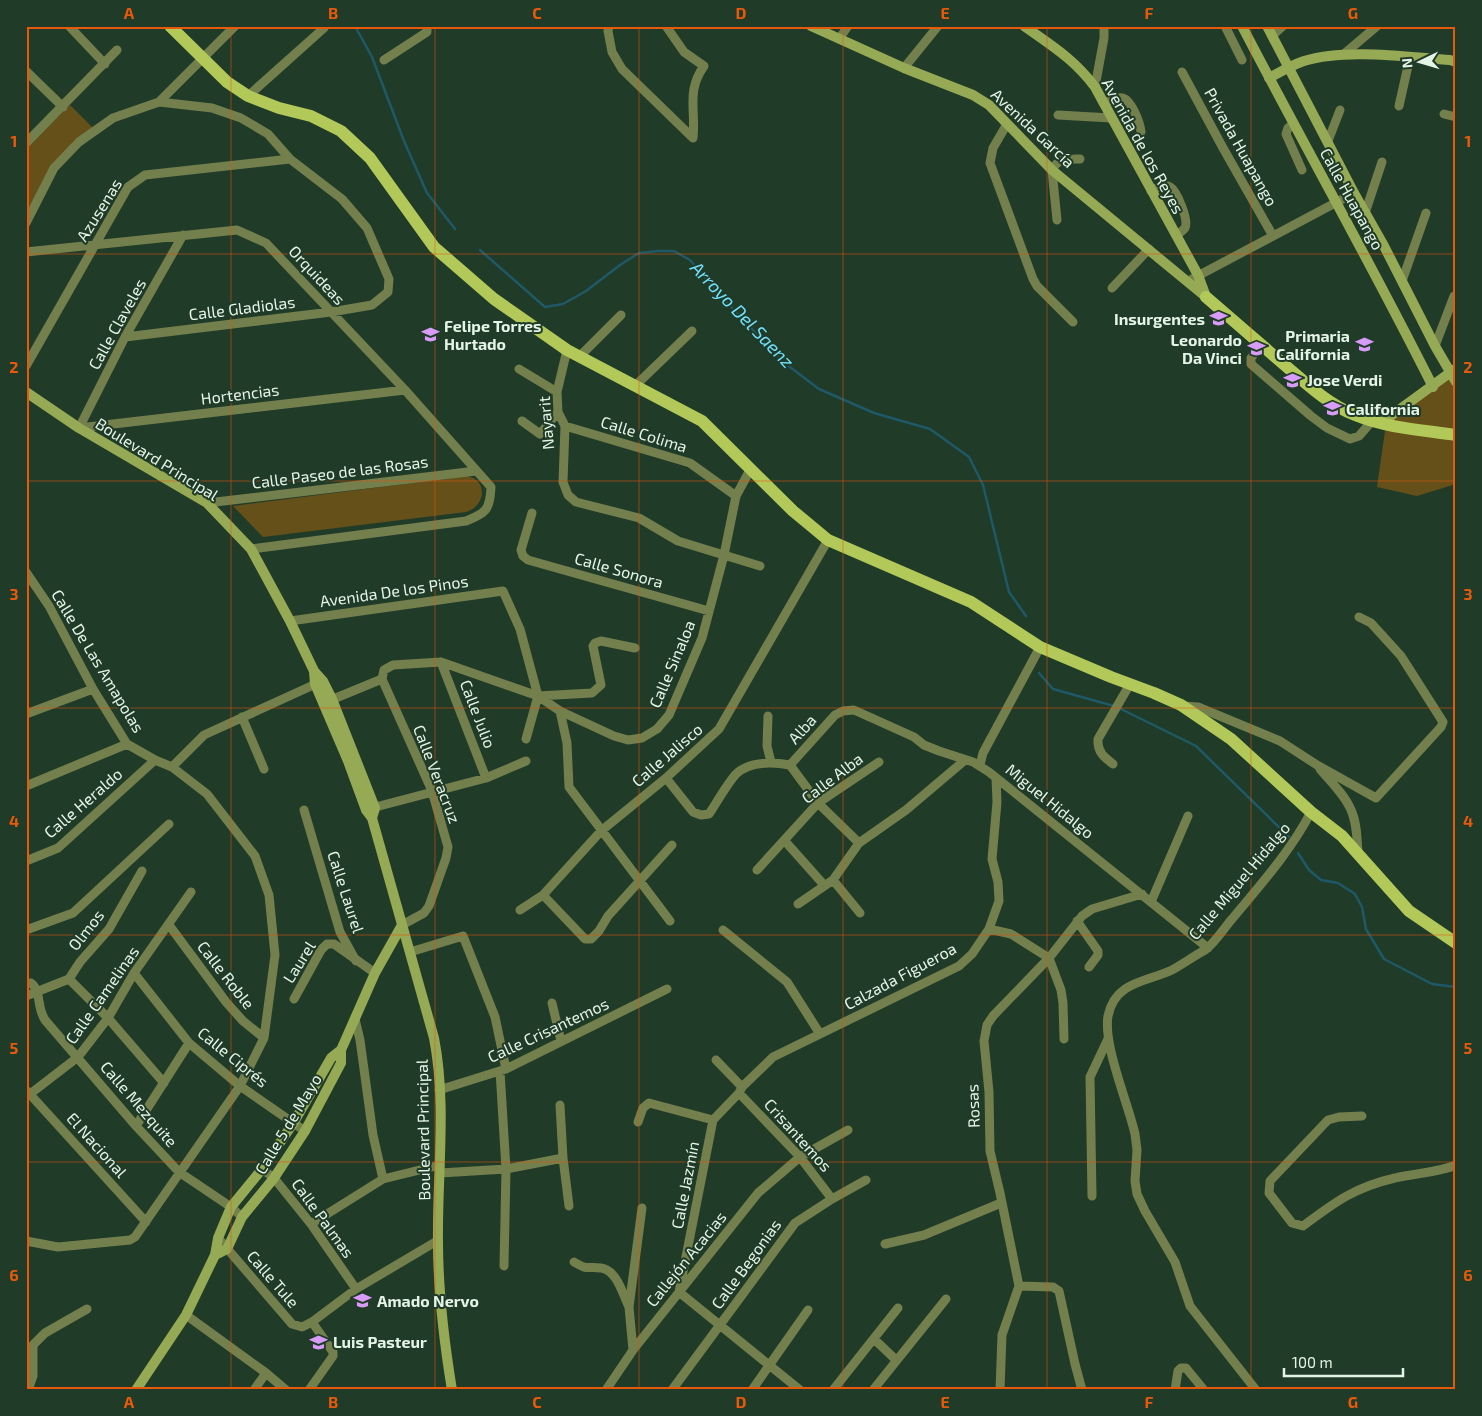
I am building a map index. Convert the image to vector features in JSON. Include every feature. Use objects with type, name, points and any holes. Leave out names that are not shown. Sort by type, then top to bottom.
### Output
[{"type":"main road","points":[[170,26],[227,82],[248,96],[279,108],[311,116],[341,131],[370,158],[434,247],[494,299],[567,350],[702,421],[793,511],[828,540],[971,602],[1040,647],[1181,705],[1231,739],[1311,812],[1342,836],[1409,911],[1456,942]]},
{"type":"main road","name":"Avenida García","points":[[1206,297],[1328,401],[1350,413],[1376,422],[1456,435]]},
{"type":"street","points":[[68,26],[105,64]]},
{"type":"street","points":[[159,102],[235,26]]},
{"type":"street","points":[[609,26],[608,31],[612,52],[622,69],[693,138],[692,93],[696,76],[704,66],[684,52],[666,26]]},
{"type":"street","name":"Avenida García","points":[[811,26],[989,104],[1052,170],[1206,297]]},
{"type":"street","points":[[839,39],[848,26]]},
{"type":"street","points":[[904,68],[938,26]]},
{"type":"street","name":"Avenida de los Reyes","points":[[1024,26],[1065,54],[1095,87],[1198,276]]},
{"type":"street","points":[[1095,87],[1104,38],[1104,26]]},
{"type":"street","points":[[1224,26],[1242,60]]},
{"type":"street","name":"Calle Huapango","points":[[1242,26],[1434,386]]},
{"type":"street","points":[[1270,31],[1283,26]]},
{"type":"street","points":[[1344,54],[1377,26]]},
{"type":"street","points":[[248,96],[324,28]]},
{"type":"street","points":[[384,60],[427,29]]},
{"type":"street","name":"Calle Huapango","points":[[1270,31],[1435,346],[1454,374]]},
{"type":"street","points":[[26,143],[117,50]]},
{"type":"street","points":[[1269,78],[1302,62],[1318,57],[1344,54],[1410,57],[1456,62]]},
{"type":"street","points":[[1399,106],[1410,57]]},
{"type":"street","points":[[26,71],[63,107]]},
{"type":"street","name":"Privada Huapango","points":[[1182,72],[1273,236]]},
{"type":"street","points":[[1103,103],[1116,98],[1123,98],[1127,101],[1136,115],[1141,132]]},
{"type":"street","points":[[26,224],[54,168],[79,142],[112,118],[159,102],[212,108],[241,118],[268,134],[290,159]]},
{"type":"street","points":[[1328,141],[1340,110]]},
{"type":"street","points":[[1444,114],[1456,117]]},
{"type":"street","points":[[1058,115],[1111,118]]},
{"type":"street","points":[[1007,124],[993,148],[990,163],[1033,279],[1037,286],[1073,322]]},
{"type":"street","points":[[1294,124],[1288,128],[1286,134],[1302,170]]},
{"type":"street","name":"Azusenas","points":[[26,366],[128,187],[145,175],[290,159]]},
{"type":"street","name":"Calle Gladiolas","points":[[125,337],[331,312],[372,305],[388,292],[389,279],[367,228],[342,199],[290,159]]},
{"type":"street","points":[[1057,220],[1052,170],[1055,164],[1061,160],[1080,159]]},
{"type":"street","points":[[1365,213],[1382,162]]},
{"type":"street","points":[[1151,191],[1159,186],[1170,187],[1173,190],[1186,216],[1185,228],[1176,235]]},
{"type":"street","points":[[1187,281],[1354,193]]},
{"type":"street","points":[[1402,281],[1426,213]]},
{"type":"street","name":"Orquideas","points":[[26,252],[237,230],[266,243],[405,390],[491,487],[490,503],[483,514],[466,522],[251,549]]},
{"type":"street","name":"Calle Claveles","points":[[79,428],[125,337],[183,235]]},
{"type":"street","points":[[1112,288],[1149,249]]},
{"type":"street","name":"Avenida García","points":[[1198,276],[1206,297]]},
{"type":"street","points":[[1435,346],[1454,296]]},
{"type":"street","points":[[580,356],[621,315]]},
{"type":"street","points":[[636,385],[692,331]]},
{"type":"street","points":[[1261,345],[1251,358],[1251,364],[1328,428],[1350,439],[1359,436],[1376,422],[1454,374]]},
{"type":"street","name":"Nayarit","points":[[567,350],[557,392],[558,412],[564,426],[563,482],[568,495],[576,502],[639,518],[678,541],[724,554]]},
{"type":"street","points":[[519,369],[557,392]]},
{"type":"street","name":"Hortencias","points":[[79,428],[405,390]]},
{"type":"street","name":"Boulevard Principal","points":[[26,392],[79,428],[207,503],[251,549],[290,621],[328,701],[348,761],[371,812],[438,1059],[440,1169],[438,1241],[440,1298],[452,1390]]},
{"type":"street","points":[[522,421],[540,434],[558,412]]},
{"type":"street","name":"Calle Colima","points":[[564,426],[690,463],[736,496]]},
{"type":"street","name":"Calle Sinaloa","points":[[441,662],[538,696],[560,711],[614,736],[628,740],[642,738],[657,729],[669,715],[702,638],[724,554],[736,496],[750,470]]},
{"type":"street","name":"Calle Paseo de las Rosas","points":[[207,503],[476,471]]},
{"type":"street","name":"Calle Sonora","points":[[532,513],[521,550],[523,556],[528,560],[708,611]]},
{"type":"street","name":"Calle Jalisco","points":[[520,910],[543,894],[601,831],[666,778],[719,729],[828,540]]},
{"type":"street","points":[[724,554],[760,566]]},
{"type":"street","name":"Calle De Las Amapolas","points":[[26,572],[49,606],[93,689],[127,744],[154,760],[172,767],[207,794],[255,856],[269,895],[275,955],[264,1038],[240,1086],[135,1237],[130,1240],[58,1247],[26,1241]]},
{"type":"street","name":"Avenida De los Pinos","points":[[290,621],[503,591],[520,629],[538,696]]},
{"type":"street","points":[[1181,705],[1198,707],[1280,741],[1317,765],[1376,798],[1441,727],[1443,722],[1401,656],[1371,623],[1359,618]]},
{"type":"street","points":[[526,739],[538,696],[592,693],[598,690],[601,685],[593,646],[595,643],[601,641],[635,648]]},
{"type":"street","points":[[980,765],[983,753],[1040,647]]},
{"type":"street","points":[[328,701],[382,679],[384,670],[393,665],[441,662]]},
{"type":"street","name":"Calle Julio","points":[[441,662],[486,778]]},
{"type":"street","name":"Calle Veracruz","points":[[382,679],[432,791],[448,847],[429,906],[424,913],[402,926]]},
{"type":"street","points":[[172,767],[204,735],[319,683]]},
{"type":"street","points":[[1113,764],[1101,754],[1098,739],[1130,684]]},
{"type":"street","points":[[26,714],[93,689]]},
{"type":"street","name":"Miguel Hidalgo","points":[[854,710],[914,737],[924,745],[980,765],[1208,948]]},
{"type":"street","name":"Alba","points":[[854,710],[843,711],[835,715],[790,765],[818,803],[859,843]]},
{"type":"street","points":[[560,711],[567,743],[569,787],[670,920]]},
{"type":"street","points":[[768,716],[767,746],[771,762]]},
{"type":"street","points":[[242,717],[264,769]]},
{"type":"street","points":[[26,786],[127,744]]},
{"type":"street","name":"Calle Heraldo","points":[[26,861],[58,848],[154,760]]},
{"type":"street","points":[[798,904],[833,880],[859,843],[906,810],[965,760]]},
{"type":"street","points":[[371,812],[432,791],[486,778],[526,761]]},
{"type":"street","points":[[666,778],[693,812],[702,815],[709,814],[737,773],[751,766],[771,762],[790,765]]},
{"type":"street","name":"Calle Alba","points":[[757,870],[818,803],[878,762]]},
{"type":"street","points":[[1317,765],[1342,794],[1351,810],[1355,823],[1358,853]]},
{"type":"street","name":"Calzada Figueroa","points":[[741,1090],[772,1057],[959,966],[972,954],[989,929],[999,901],[998,882],[992,859],[997,802],[996,778]]},
{"type":"street","name":"Calle Laurel","points":[[304,810],[340,932],[356,962]]},
{"type":"street","name":"Calle Miguel Hidalgo","points":[[1256,1390],[1190,1306],[1175,1262],[1137,1194],[1135,1181],[1137,1150],[1135,1134],[1108,1039],[1108,1016],[1115,999],[1127,988],[1138,981],[1173,969],[1208,948],[1292,846],[1311,812]]},
{"type":"street","points":[[1151,902],[1188,816]]},
{"type":"street","points":[[26,920],[28,929],[73,912],[169,824]]},
{"type":"street","points":[[784,840],[824,885]]},
{"type":"street","points":[[543,894],[585,939],[591,939],[599,931],[608,916],[672,845]]},
{"type":"street","name":"Olmos","points":[[69,979],[80,962],[109,928],[142,871]]},
{"type":"street","points":[[833,880],[860,913]]},
{"type":"street","name":"Calle Camelinas","points":[[28,1091],[78,1056],[108,1018],[134,973],[169,926],[191,892]]},
{"type":"street","name":"Rosas","points":[[1019,1286],[990,1151],[989,1092],[984,1041],[986,1025],[1049,958],[1077,922],[1092,909],[1142,894]]},
{"type":"street","points":[[1077,922],[1098,951],[1098,955],[1089,967]]},
{"type":"street","name":"Calle Roble","points":[[169,926],[226,1002],[243,1021],[264,1038]]},
{"type":"street","name":"Calle 5 de Mayo","points":[[227,1249],[242,1216],[274,1178],[305,1131],[341,1063],[341,1050],[375,973],[402,926]]},
{"type":"street","points":[[989,929],[1011,934],[1049,958],[1061,990],[1064,1039]]},
{"type":"street","points":[[723,930],[787,982],[820,1034]]},
{"type":"street","points":[[410,952],[463,936],[495,1017],[503,1070],[506,1169],[504,1266]]},
{"type":"street","name":"Laurel","points":[[294,999],[321,950],[327,944],[334,944],[356,962]]},
{"type":"street","points":[[356,962],[375,973]]},
{"type":"street","name":"Calle Ciprés","points":[[134,973],[189,1043],[240,1086],[305,1131]]},
{"type":"street","points":[[26,996],[69,979],[108,1018],[164,1083]]},
{"type":"street","points":[[26,982],[35,986],[38,992]]},
{"type":"street","name":"Calle Crisantemos","points":[[439,1090],[503,1070],[667,989]]},
{"type":"street","name":"Calle Mezquite","points":[[38,992],[41,1012],[136,1126],[179,1172],[242,1216]]},
{"type":"street","points":[[552,1003],[561,1041]]},
{"type":"street","points":[[355,1019],[360,1040],[373,1135],[383,1179]]},
{"type":"street","name":"Calle Miguel Hidalgo","points":[[1092,1196],[1090,1077],[1108,1039]]},
{"type":"street","points":[[136,1126],[189,1043]]},
{"type":"street","name":"Calle 5 de Mayo","points":[[136,1390],[186,1315],[215,1255],[218,1238],[231,1207],[262,1168],[294,1122],[331,1058],[341,1050]]},
{"type":"street","name":"Crisantemos","points":[[716,1060],[800,1157],[832,1199]]},
{"type":"street","points":[[638,1122],[643,1108],[649,1104],[713,1120],[741,1090]]},
{"type":"street","name":"El Nacional","points":[[28,1091],[146,1222]]},
{"type":"street","points":[[560,1105],[563,1158],[569,1206]]},
{"type":"street","points":[[1362,1116],[1339,1117],[1328,1120],[1270,1181],[1269,1193],[1292,1223],[1303,1226],[1355,1190],[1394,1178],[1427,1173],[1456,1165]]},
{"type":"street","name":"Calle Jazmín","points":[[679,1292],[713,1120]]},
{"type":"street","name":"Callejón Acacias","points":[[606,1390],[633,1350],[758,1193],[800,1157],[848,1130]]},
{"type":"street","points":[[311,1224],[383,1179],[440,1169],[506,1169],[563,1158]]},
{"type":"street","name":"Calle Palmas","points":[[262,1168],[274,1178],[311,1224],[356,1289]]},
{"type":"street","name":"Calle Begonias","points":[[672,1390],[795,1223],[866,1180]]},
{"type":"street","points":[[885,1244],[924,1235],[1002,1203]]},
{"type":"street","points":[[633,1350],[629,1307],[642,1208]]},
{"type":"street","name":"Calle Tule","points":[[218,1238],[292,1324],[302,1327],[312,1322]]},
{"type":"street","points":[[309,1390],[333,1356],[312,1322],[356,1289],[438,1241]]},
{"type":"street","points":[[215,1255],[227,1249]]},
{"type":"street","points":[[574,1262],[585,1269],[606,1269],[614,1276],[629,1307]]},
{"type":"street","points":[[1000,1390],[1003,1329],[1019,1286],[1053,1287],[1059,1291],[1082,1390]]},
{"type":"street","points":[[679,1292],[800,1390]]},
{"type":"street","points":[[873,1390],[946,1298]]},
{"type":"street","points":[[833,1390],[898,1308]]},
{"type":"street","points":[[28,1390],[30,1375],[29,1343],[87,1309]]},
{"type":"street","points":[[752,1390],[808,1310]]},
{"type":"street","points":[[186,1315],[266,1373],[286,1390]]},
{"type":"street","points":[[874,1339],[896,1360]]},
{"type":"street","points":[[1175,1390],[1178,1370],[1181,1368],[1186,1368],[1204,1390]]},
{"type":"street","points":[[254,1390],[266,1373]]},
{"type":"shaded area","points":[[70,105],[94,129],[68,151],[26,221],[26,148]]},
{"type":"shaded area","points":[[1454,372],[1456,376],[1456,484],[1417,496],[1377,487],[1386,424]]},
{"type":"shaded area","points":[[467,476],[474,478],[479,483],[482,494],[477,505],[466,512],[263,537],[233,506]]},
{"type":"waterway","name":"Arroyo Del Saenz","points":[[355,26],[372,57],[404,141],[427,193],[455,229]]},
{"type":"waterway","name":"Arroyo Del Saenz","points":[[480,250],[545,307],[563,304],[586,291],[639,253],[674,251],[690,260],[782,361],[819,389],[874,413],[930,429],[969,457],[983,485],[1009,592],[1026,616]]},
{"type":"waterway","name":"Arroyo Del Saenz","points":[[1039,673],[1053,689],[1114,706]]},
{"type":"waterway","name":"Arroyo Del Saenz","points":[[1119,708],[1196,746],[1289,837]]},
{"type":"waterway","name":"Arroyo Del Saenz","points":[[1298,853],[1309,870],[1321,880],[1338,883],[1355,894],[1362,907],[1366,929],[1384,959],[1432,984],[1456,987]]},
{"type":"place","name":"Insurgentes","points":[[1219,319]]},
{"type":"place","name":"Felipe Torres Hurtado","points":[[430,335]]},
{"type":"place","name":"Primaria California","points":[[1364,345]]},
{"type":"place","name":"Leonardo Da Vinci","points":[[1256,349]]},
{"type":"place","name":"Jose Verdi","points":[[1293,380]]},
{"type":"place","name":"California","points":[[1332,409]]},
{"type":"place","name":"Amado Nervo","points":[[363,1301]]},
{"type":"place","name":"Luis Pasteur","points":[[319,1342]]}]
